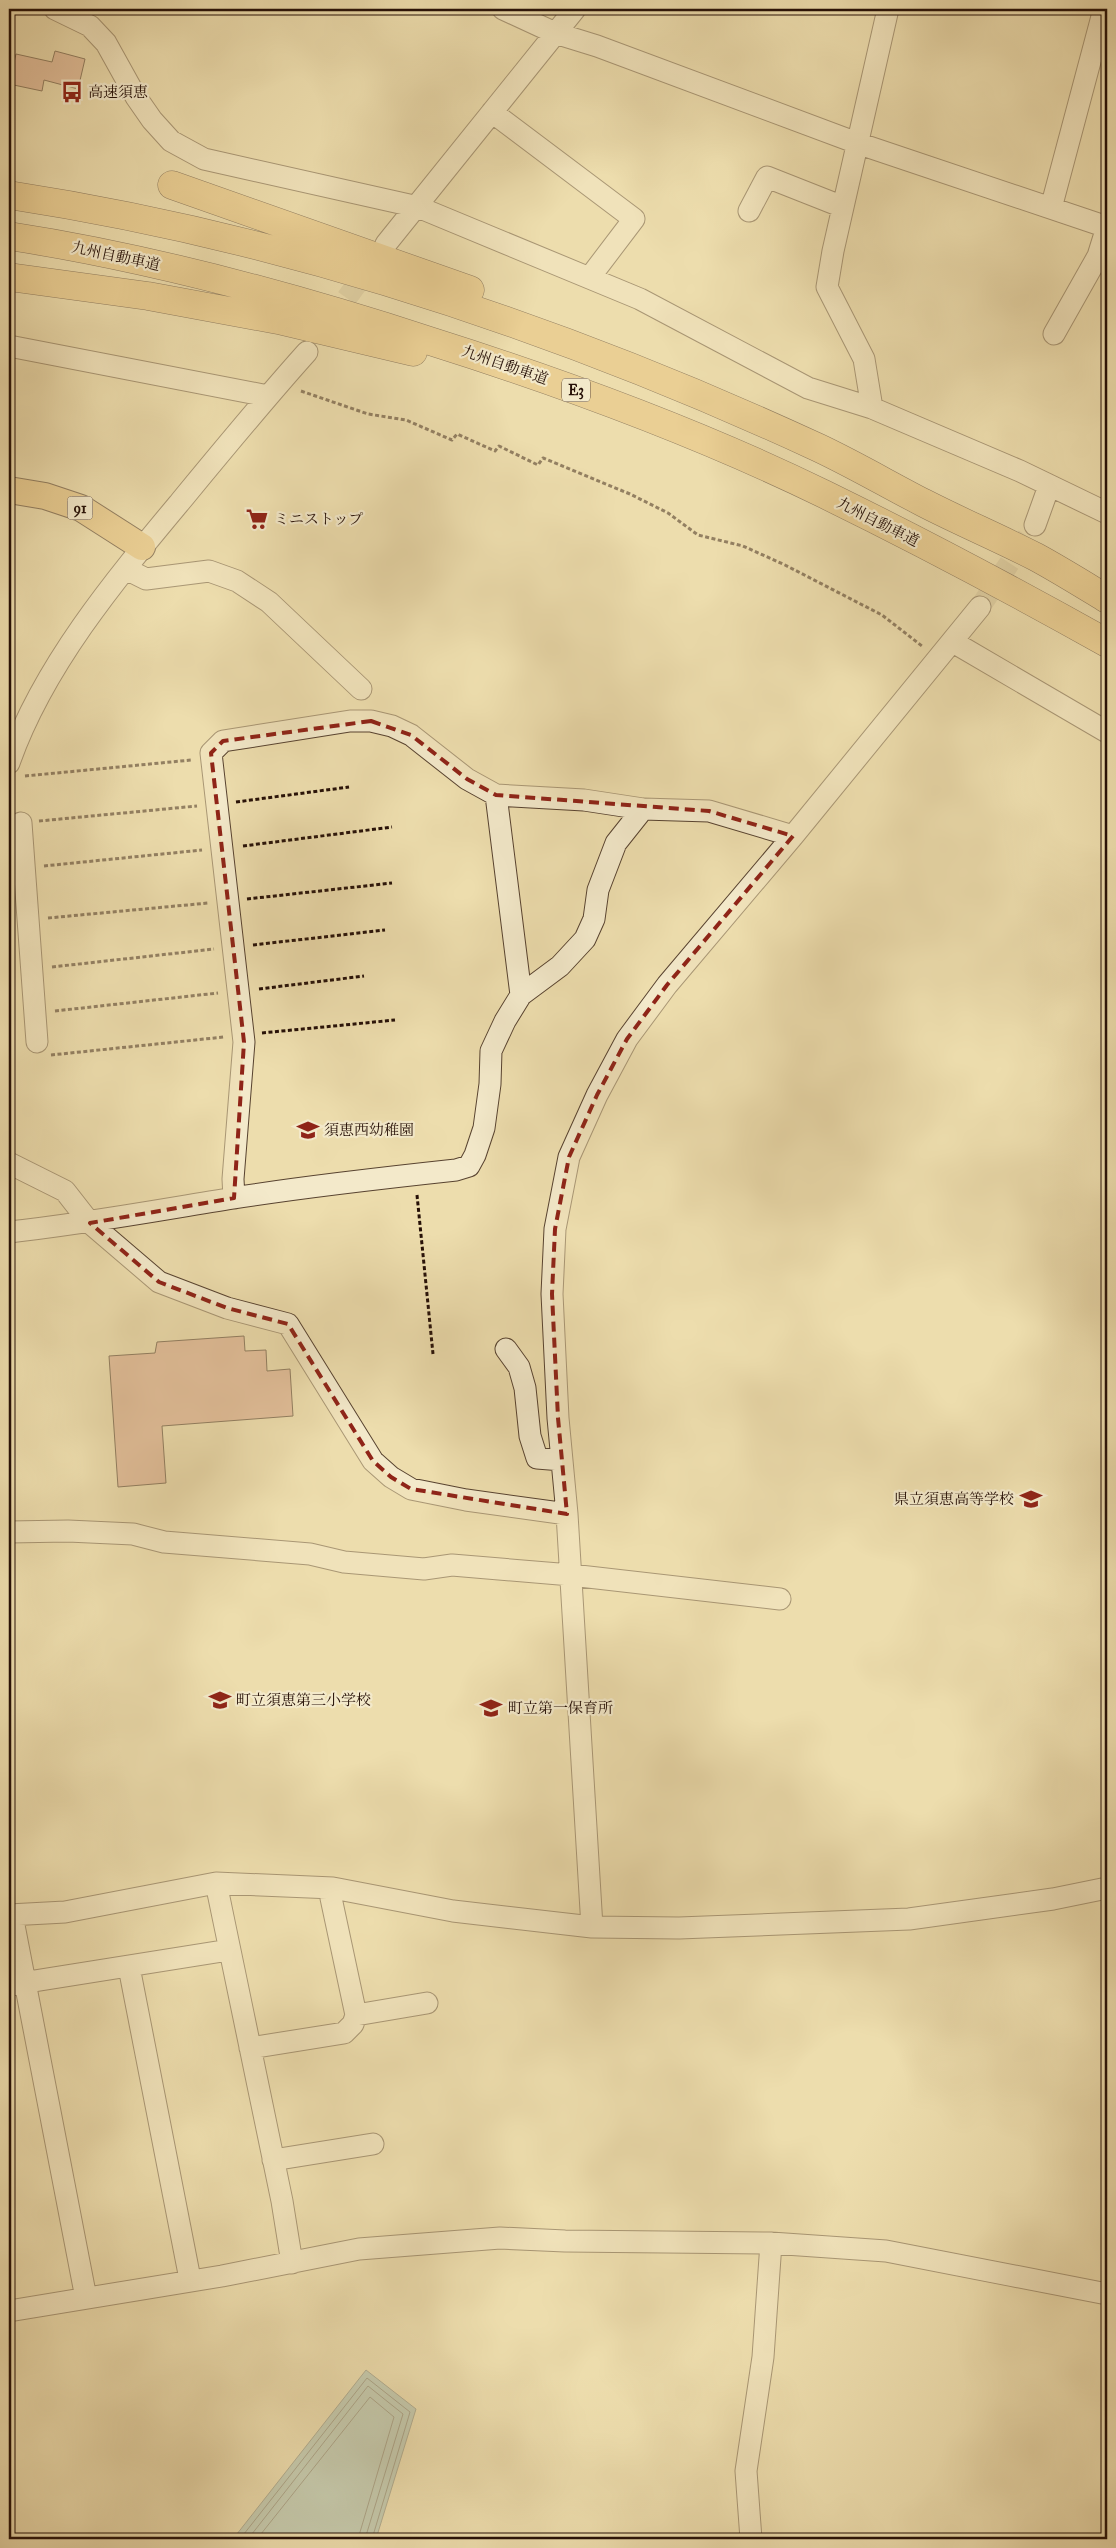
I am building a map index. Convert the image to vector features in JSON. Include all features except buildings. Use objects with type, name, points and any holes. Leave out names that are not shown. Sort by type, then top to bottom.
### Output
[{"type":"highway","points":[[172,185],[506,303],[693,392],[822,450],[927,505],[1036,557],[1107,599]]},
{"type":"highway","points":[[9,195],[110,213],[307,259],[472,309],[568,342],[693,392]]},
{"type":"highway","name":"九州自動車道","points":[[9,236],[103,253],[194,273],[374,322],[552,381],[734,453],[824,494],[1009,589],[1107,643]]},
{"type":"highway","points":[[9,277],[148,296],[278,320],[490,370],[734,453]]},
{"type":"main road","name":"91","points":[[9,490],[45,496],[81,508],[142,547]]},
{"type":"street","points":[[55,9],[90,26],[106,43],[136,97],[171,141],[204,158],[418,206],[640,299],[728,348],[808,388],[872,408],[1107,513]]},
{"type":"street","points":[[503,9],[555,33],[597,46],[858,144],[1107,227],[1098,256],[1054,334]]},
{"type":"street","points":[[386,244],[575,9]]},
{"type":"street","points":[[872,408],[864,359],[827,287],[843,207],[888,9]]},
{"type":"street","points":[[1051,208],[1104,9]]},
{"type":"street","points":[[492,112],[634,219],[590,277]]},
{"type":"street","points":[[749,211],[767,177],[843,207]]},
{"type":"street","points":[[9,346],[273,389]]},
{"type":"street","points":[[9,763],[47,678],[126,569],[142,547],[273,389],[307,352]]},
{"type":"street","points":[[1035,525],[1049,486]]},
{"type":"street","points":[[126,569],[146,579],[209,571],[237,581],[269,602],[361,689]]},
{"type":"street","points":[[592,1927],[552,1294],[555,1229],[569,1157],[597,1095],[627,1039],[667,985],[793,836],[980,607]]},
{"type":"street","points":[[953,642],[1107,732]]},
{"type":"street","points":[[234,1198],[233,1179],[243,1035],[212,758],[212,753],[223,741],[350,721],[370,721],[392,726],[411,736],[467,779],[496,795],[584,800],[643,808],[709,811],[793,836]]},
{"type":"street","points":[[496,795],[521,995]]},
{"type":"street","points":[[9,1232],[90,1223],[234,1198],[456,1170],[469,1166],[476,1155],[484,1128],[491,1051],[521,995],[560,966],[585,939],[594,919],[598,890],[616,843],[643,808]]},
{"type":"street","points":[[15,830],[23,868],[35,1014],[40,1049]]},
{"type":"street","points":[[9,1163],[65,1192],[90,1223],[159,1282],[227,1308],[288,1324],[373,1461],[391,1477],[411,1489],[466,1500],[567,1514]]},
{"type":"street","points":[[506,1349],[519,1367],[525,1388],[530,1436],[537,1458],[562,1460]]},
{"type":"street","points":[[9,1532],[68,1531],[133,1534],[164,1542],[310,1554],[344,1562],[424,1569],[452,1565],[571,1575],[780,1599]]},
{"type":"street","points":[[86,2298],[17,1985],[11,1915],[65,1912],[216,1883],[333,1888],[454,1912],[592,1927],[680,1928],[909,1919],[1054,1899],[1107,1888]]},
{"type":"street","points":[[216,1883],[273,2160],[292,2263]]},
{"type":"street","points":[[250,2048],[344,2033],[353,2024],[356,2014],[332,1898],[333,1888]]},
{"type":"street","points":[[17,1985],[229,1950]]},
{"type":"street","points":[[129,1967],[190,2279]]},
{"type":"street","points":[[356,2014],[427,2003]]},
{"type":"street","points":[[273,2160],[373,2144]]},
{"type":"street","points":[[9,2310],[292,2263],[359,2249],[500,2238],[565,2241],[770,2242],[886,2251],[1107,2294]]},
{"type":"street","points":[[751,2539],[746,2471],[763,2357],[770,2242]]},
{"type":"path","points":[[273,389],[368,414],[406,420],[452,440],[457,434],[495,452],[499,446],[538,465],[543,458],[630,494],[668,513],[698,535],[743,546],[882,615],[939,659]]},
{"type":"path","points":[[25,776],[212,758]]},
{"type":"path","points":[[15,830],[349,787]]},
{"type":"path","points":[[23,868],[222,848],[392,827]]},
{"type":"path","points":[[27,920],[392,883]]},
{"type":"path","points":[[31,969],[385,930]]},
{"type":"path","points":[[35,1014],[364,976]]},
{"type":"path","points":[[40,1049],[243,1035],[395,1020]]},
{"type":"path","points":[[415,1174],[433,1354]]},
{"type":"highlighted area","points":[[371,721],[411,735],[467,779],[496,795],[709,811],[793,836],[667,985],[627,1039],[597,1095],[569,1157],[555,1229],[552,1294],[558,1418],[567,1514],[411,1489],[391,1477],[373,1461],[288,1324],[227,1308],[159,1282],[90,1223],[234,1198],[244,1042],[211,753],[223,741]]},
{"type":"water","points":[[366,2370],[416,2409],[376,2539],[233,2539]]},
{"type":"tunnel","points":[[328,324],[372,263]]},
{"type":"tunnel","points":[[980,607],[1035,525]]},
{"type":"place","name":"高速須恵","points":[[72,92]]},
{"type":"place","name":"ミニストップ","points":[[257,519]]},
{"type":"place","name":"須恵西幼稚園","points":[[308,1130]]},
{"type":"place","name":"県立須恵高等学校","points":[[1031,1499]]},
{"type":"place","name":"町立須恵第三小学校","points":[[220,1700]]},
{"type":"place","name":"町立第一保育所","points":[[491,1708]]}]
